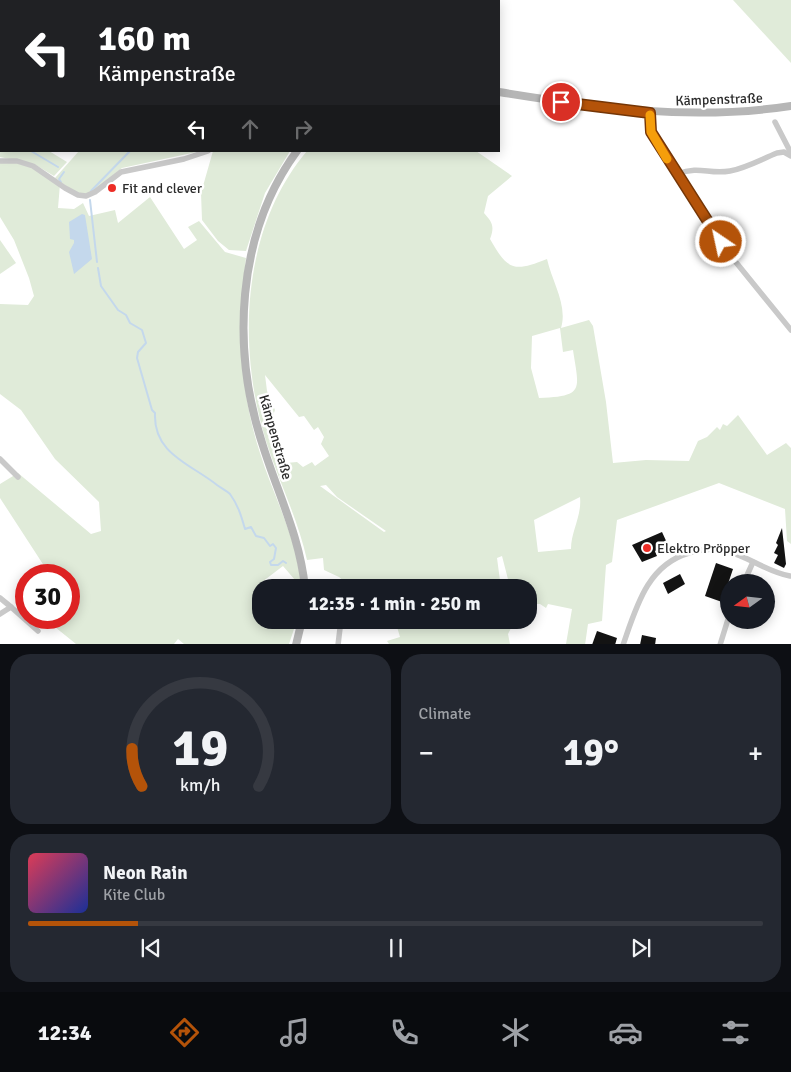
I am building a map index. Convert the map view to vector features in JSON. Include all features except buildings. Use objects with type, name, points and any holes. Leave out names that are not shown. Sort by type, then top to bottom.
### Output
[{"type":"street","name":"Kämpenstraße","points":[[500,92],[602,108],[650,113],[725,113],[791,106]]},
{"type":"street","points":[[650,113],[651,132],[726,250],[791,330]]},
{"type":"street","points":[[775,122],[791,154]]},
{"type":"street","points":[[0,161],[17,161],[32,166],[65,188],[78,195],[86,196],[95,192],[121,172],[184,160],[205,152]]},
{"type":"street","name":"Kämpenstraße","points":[[296,152],[278,180],[259,225],[249,270],[244,332],[245,364],[256,422],[296,537],[304,579]]},
{"type":"street","points":[[677,174],[699,168],[712,172],[731,171],[778,153],[791,154]]},
{"type":"street","points":[[0,459],[18,477]]},
{"type":"street","points":[[623,644],[646,586],[657,571],[672,560],[694,551],[718,549],[734,553],[790,576]]},
{"type":"street","points":[[748,574],[753,562]]},
{"type":"street","points":[[0,598],[38,631]]},
{"type":"street","points":[[0,614],[11,607]]},
{"type":"street","points":[[296,644],[300,629]]},
{"type":"street","points":[[338,644],[340,629]]},
{"type":"street","points":[[720,644],[725,629]]},
{"type":"green space","points":[[733,0],[791,0],[791,63]]},
{"type":"green space","points":[[0,152],[51,152],[67,162],[54,176],[34,164],[0,157]]},
{"type":"green space","points":[[78,152],[196,152],[122,168],[90,194],[78,194],[55,178]]},
{"type":"green space","points":[[213,152],[289,152],[265,193],[246,251],[229,250],[218,241],[202,220],[201,193]]},
{"type":"green space","points":[[306,152],[477,152],[512,176],[488,196],[484,213],[492,224],[490,239],[496,250],[507,263],[513,266],[527,266],[547,259],[561,302],[563,319],[561,328],[589,320],[593,326],[606,402],[613,463],[646,460],[689,461],[698,441],[707,437],[717,427],[720,430],[723,424],[727,426],[738,415],[767,455],[786,443],[791,448],[791,544],[787,541],[785,509],[719,483],[617,520],[612,562],[606,565],[602,621],[588,624],[585,644],[566,644],[572,609],[548,604],[546,608],[537,604],[537,579],[508,579],[502,556],[497,558],[500,579],[341,579],[324,570],[323,558],[307,560],[299,530],[266,441],[257,405],[251,367],[249,329],[251,290],[257,253],[269,216],[285,182]],"holes":[[[560,328],[563,352],[573,350],[577,374],[576,388],[565,395],[539,398],[531,368],[532,336]],[[265,375],[299,417],[304,416],[314,430],[318,427],[324,437],[321,444],[329,456],[315,466],[312,462],[303,467],[297,462],[286,463],[274,437],[272,423],[275,410],[267,391]],[[326,485],[337,497],[386,531],[384,532],[320,486]],[[580,497],[571,549],[538,552],[534,520]]]},
{"type":"green space","points":[[17,162],[32,167],[60,184],[58,208],[74,209],[83,203],[89,216],[115,210],[118,223],[150,197],[184,249],[197,240],[188,227],[199,221],[225,252],[246,258],[241,332],[244,381],[248,405],[260,453],[285,519],[300,579],[294,579],[283,566],[266,579],[252,579],[252,629],[294,629],[289,644],[184,644],[178,639],[174,644],[76,644],[57,629],[80,629],[80,564],[43,564],[0,498],[0,484],[18,473],[91,534],[101,531],[99,502],[55,459],[21,410],[0,394],[0,304],[28,305],[34,296],[14,240],[0,217],[0,163]]},
{"type":"green space","points":[[0,240],[16,263],[0,274]]},
{"type":"green space","points":[[398,629],[510,629],[508,634],[510,644],[389,644],[387,641],[400,637]]},
{"type":"water","points":[[82,214],[85,215],[92,259],[74,274],[69,252],[74,240],[70,239],[69,222]]},
{"type":"waterway","points":[[33,152],[58,167]]},
{"type":"waterway","points":[[91,191],[129,152]]},
{"type":"waterway","points":[[61,182],[59,179],[64,172]]},
{"type":"waterway","points":[[90,200],[97,262]]},
{"type":"waterway","points":[[98,268],[101,286],[118,310],[126,315],[130,323],[142,330],[146,343],[138,352],[137,358],[152,410],[155,413],[156,427],[160,439],[185,464],[230,494],[239,510],[245,529],[251,527],[256,536],[264,538],[270,546],[273,544],[276,548],[274,559],[270,562],[271,565],[278,565],[283,561],[286,563]]},
{"type":"slow traffic","points":[[650,115],[651,132],[667,159]]},
{"type":"place","name":"Fit and clever","points":[[112,188]]},
{"type":"place","name":"Elektro Pröpper","points":[[647,548]]},
{"type":"route","points":[[561,102],[650,113],[651,132],[698,209],[721,242]]}]
